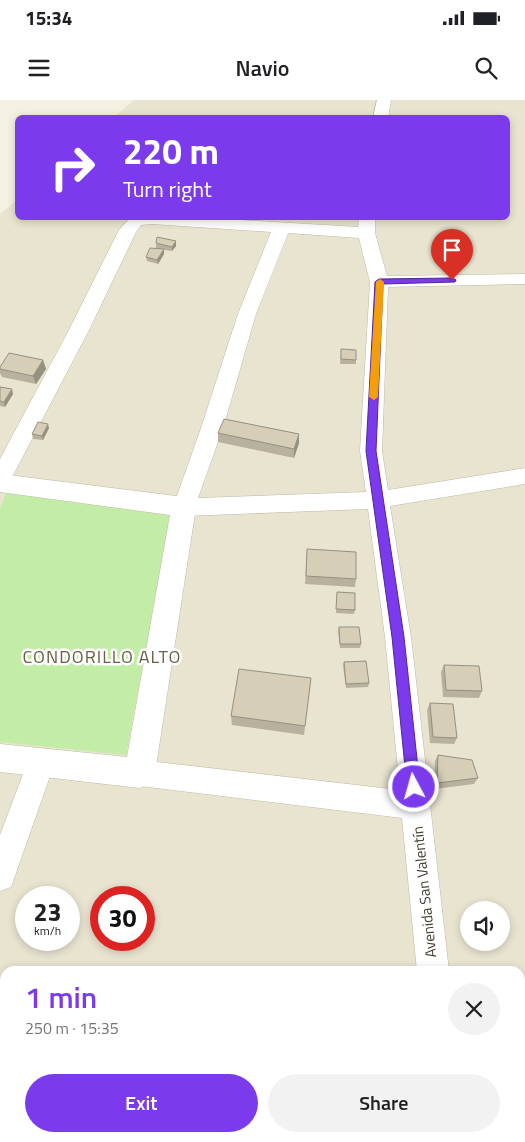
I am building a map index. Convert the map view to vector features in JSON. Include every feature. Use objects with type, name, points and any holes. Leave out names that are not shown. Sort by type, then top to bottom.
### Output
[{"type":"street","points":[[381,115],[384,100]]},
{"type":"street","points":[[147,220],[136,222],[128,230],[79,330],[0,481],[184,507],[377,500],[525,476]]},
{"type":"street","points":[[166,220],[281,228],[367,225]]},
{"type":"street","name":"Avenida San Valentín","points":[[367,225],[379,282],[371,451],[398,637],[432,966]]},
{"type":"street","points":[[140,773],[184,507],[212,428],[247,314],[281,228]]},
{"type":"street","points":[[379,282],[525,279]]},
{"type":"street","points":[[0,758],[416,806]]},
{"type":"street","points":[[0,876],[41,762]]},
{"type":"shaded area","points":[[134,100],[525,100],[525,966],[0,966],[0,214],[15,202],[15,220],[510,220],[510,115],[116,115]]},
{"type":"green space","points":[[6,493],[171,515],[126,755],[0,742],[0,509]]},
{"type":"building","points":[[157,237],[176,241],[172,247],[156,243]]},
{"type":"building","points":[[150,248],[164,249],[157,260],[146,257]]},
{"type":"building","points":[[341,349],[356,350],[356,360],[341,359]]},
{"type":"building","points":[[9,353],[43,360],[33,376],[0,369]]},
{"type":"building","points":[[0,387],[12,389],[4,402],[0,401]]},
{"type":"building","points":[[224,419],[299,434],[294,449],[218,433]]},
{"type":"building","points":[[38,422],[48,424],[42,436],[32,434]]},
{"type":"building","points":[[307,549],[356,552],[356,579],[306,576]]},
{"type":"building","points":[[337,592],[355,593],[355,610],[336,609]]},
{"type":"building","points":[[339,627],[359,627],[361,644],[340,644]]},
{"type":"building","points":[[366,661],[369,683],[346,684],[344,662]]},
{"type":"building","points":[[444,665],[479,666],[482,691],[446,690]]},
{"type":"building","points":[[239,669],[311,678],[305,726],[231,716]]},
{"type":"building","points":[[430,703],[453,704],[457,738],[433,737]]},
{"type":"building","points":[[438,755],[472,760],[478,778],[437,783]]},
{"type":"slow traffic","points":[[374,397],[380,282]]},
{"type":"district","name":"CONDORILLO ALTO","points":[[102,656]]},
{"type":"route","points":[[414,787],[398,637],[371,451],[379,282],[452,280]]}]
